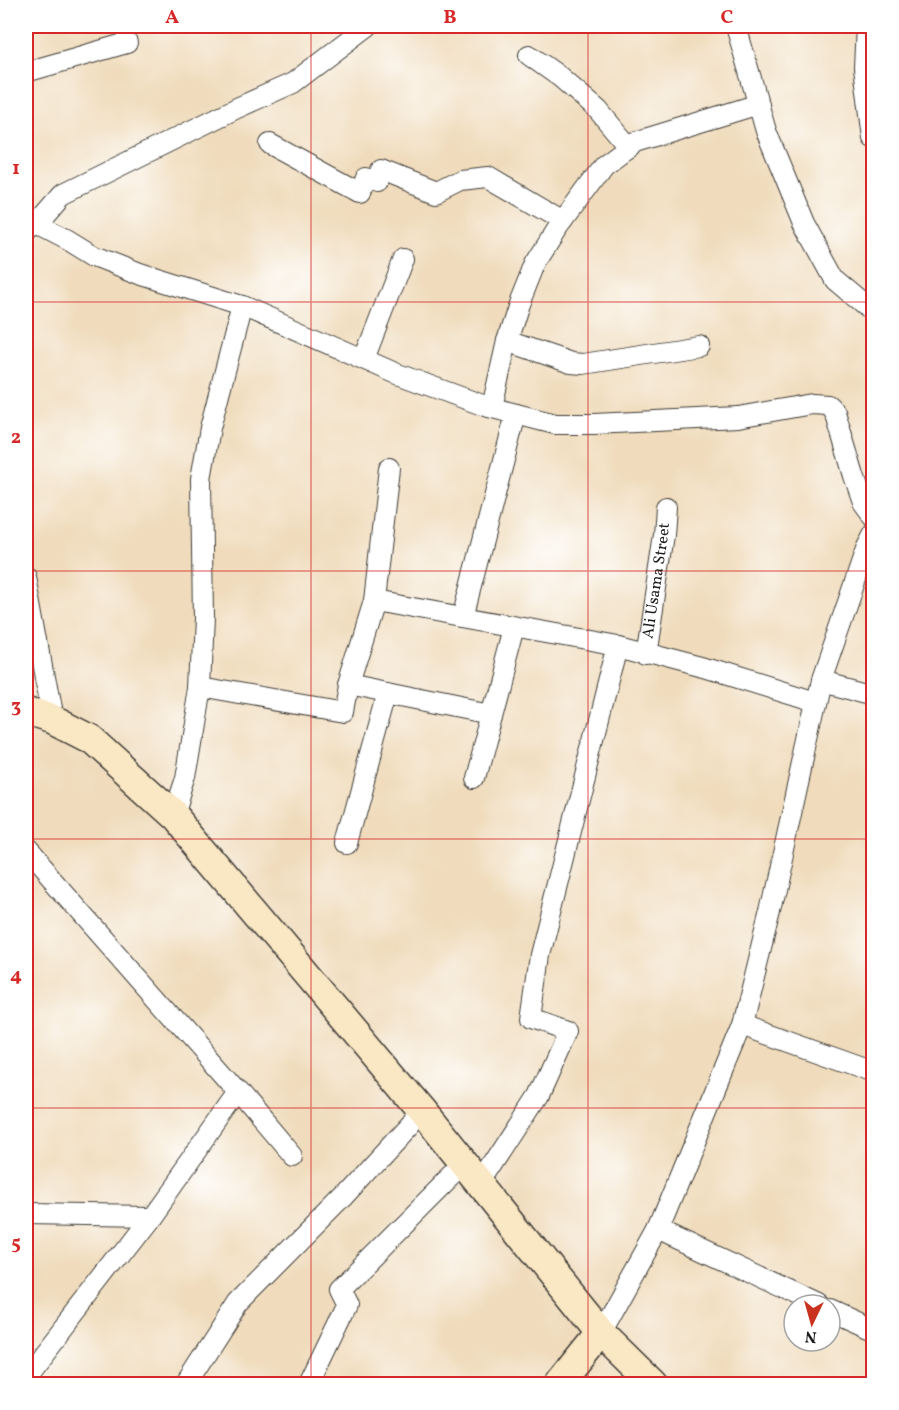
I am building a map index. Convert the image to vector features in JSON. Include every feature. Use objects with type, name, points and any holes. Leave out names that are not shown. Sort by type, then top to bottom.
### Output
[{"type":"street","points":[[368,26],[293,83],[237,108],[63,194],[31,228],[68,240],[94,256],[140,274],[243,306],[395,373],[492,407],[555,424],[738,417],[812,404],[828,405],[835,412],[863,502],[873,517]]},
{"type":"street","points":[[736,26],[766,131],[804,223],[835,280],[873,313]]},
{"type":"street","points":[[866,26],[864,67],[873,138]]},
{"type":"street","points":[[26,72],[127,42]]},
{"type":"street","points":[[529,55],[560,76],[598,110],[629,147]]},
{"type":"street","points":[[492,407],[507,341],[535,264],[604,165],[635,142],[759,104]]},
{"type":"street","points":[[270,144],[360,193],[366,178],[377,182],[381,170],[436,192],[460,180],[488,177],[563,221]]},
{"type":"street","points":[[364,359],[403,259]]},
{"type":"street","points":[[173,815],[185,778],[200,687],[203,618],[201,479],[210,428],[243,306]]},
{"type":"street","points":[[507,341],[571,363],[583,364],[699,346]]},
{"type":"street","points":[[463,617],[516,414]]},
{"type":"street","points":[[200,687],[343,712],[348,685],[374,600],[389,468]]},
{"type":"street","name":"Ali Usama Street","points":[[646,654],[666,507]]},
{"type":"street","points":[[560,1384],[601,1333],[658,1230],[742,1025],[770,912],[815,702],[873,534]]},
{"type":"street","points":[[26,577],[39,716],[89,739],[173,815],[422,1111],[601,1333],[653,1384]]},
{"type":"street","points":[[374,600],[618,645],[706,668],[815,702]]},
{"type":"street","points":[[474,778],[514,627]]},
{"type":"street","points":[[309,1384],[347,1305],[339,1289],[472,1174],[540,1096],[568,1031],[531,1018],[540,955],[618,645]]},
{"type":"street","points":[[821,681],[873,694]]},
{"type":"street","points":[[348,685],[490,714]]},
{"type":"street","points":[[347,843],[388,693]]},
{"type":"street","points":[[26,851],[292,1156]]},
{"type":"street","points":[[742,1025],[873,1071]]},
{"type":"street","points":[[26,1376],[150,1216],[238,1092]]},
{"type":"street","points":[[186,1384],[238,1303],[343,1197],[422,1111]]},
{"type":"street","points":[[26,1214],[150,1216]]},
{"type":"street","points":[[658,1230],[793,1293]]},
{"type":"street","points":[[842,1316],[873,1330]]}]
